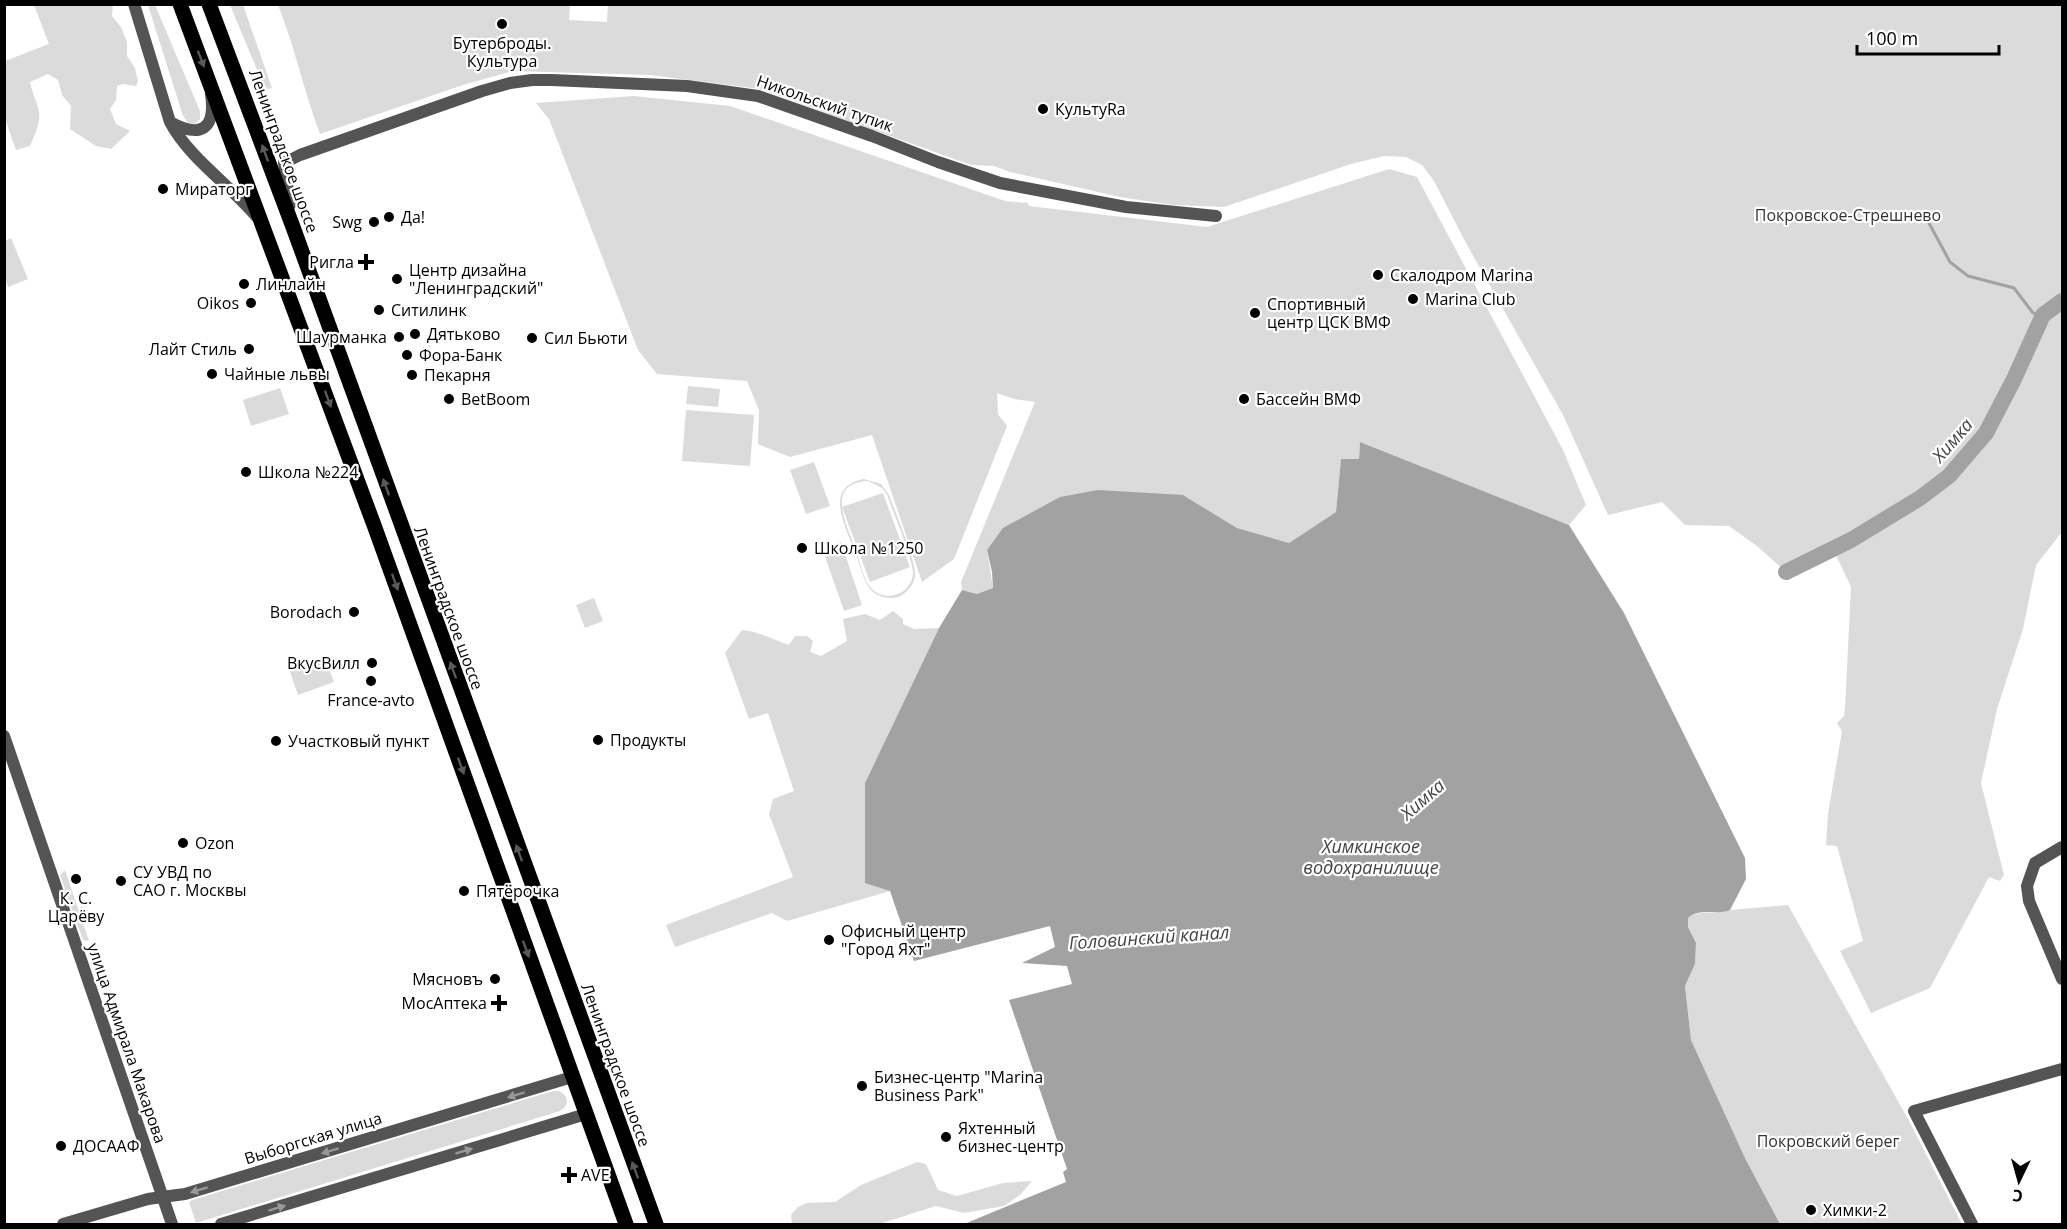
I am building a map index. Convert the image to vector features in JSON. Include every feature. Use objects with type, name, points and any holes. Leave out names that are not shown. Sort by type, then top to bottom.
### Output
[{"type":"main road","points":[[180,4],[375,525],[626,1224]]},
{"type":"main road","name":"Ленинградское шоссе","points":[[208,4],[293,227],[656,1224]]},
{"type":"street","points":[[134,4],[170,122],[178,136],[244,201],[264,226]]},
{"type":"street","name":"Никольский тупик","points":[[293,227],[284,164],[308,152],[482,91],[510,83],[542,80],[687,86],[758,96],[1000,183],[1126,207],[1216,216]]},
{"type":"street","points":[[170,122],[191,132],[203,128],[211,117],[210,81]]},
{"type":"street","name":"улица Адмирала Макарова","points":[[4,736],[172,1224]]},
{"type":"street","points":[[2062,847],[2036,863],[2027,885],[2029,901],[2062,979]]},
{"type":"street","points":[[1972,1224],[1914,1111],[2062,1070]]},
{"type":"street","name":"Выборгская улица","points":[[63,1224],[148,1199],[184,1194],[572,1077]]},
{"type":"street","points":[[221,1224],[586,1114]]},
{"type":"green space","name":"Покровское-Стрешнево","points":[[608,4],[2062,5],[2062,294],[2050,301],[2054,314],[2062,309],[2062,532],[2036,565],[2023,629],[1997,709],[1981,783],[2004,875],[2000,881],[1989,877],[1930,988],[1871,1013],[1840,951],[1863,941],[1837,846],[1826,845],[1828,814],[1842,731],[1837,723],[1844,716],[1845,708],[1851,587],[1833,549],[1786,572],[1757,546],[1729,526],[1685,525],[1662,502],[1608,515],[1563,415],[1467,245],[1434,181],[1422,165],[1406,157],[1384,156],[1351,164],[1224,207],[1173,205],[1120,197],[1010,172],[994,166],[971,165],[760,89],[650,75],[513,71],[463,85],[320,134],[278,5],[570,5],[569,20],[607,22]]},
{"type":"green space","points":[[34,5],[113,5],[112,16],[121,27],[127,42],[127,56],[135,68],[138,82],[136,86],[123,84],[117,86],[116,100],[110,109],[116,124],[130,131],[111,149],[96,146],[70,129],[71,106],[62,95],[58,80],[48,74],[30,82],[39,112],[39,121],[30,146],[16,150],[5,119],[5,61],[49,44]]},
{"type":"green space","points":[[148,5],[155,5],[200,111],[200,119],[195,124],[188,123],[183,116]]},
{"type":"green space","points":[[230,5],[243,5],[272,88],[268,89],[263,84]]},
{"type":"green space","points":[[634,96],[730,106],[1005,201],[1028,203],[1029,206],[1207,227],[1389,169],[1417,177],[1563,450],[1586,505],[1569,525],[1360,442],[1359,459],[1341,459],[1336,512],[1289,543],[1237,528],[1183,495],[987,550],[993,588],[977,594],[962,590],[961,582],[1035,402],[1014,399],[997,393],[998,414],[1007,426],[954,559],[922,582],[872,435],[790,457],[758,444],[759,410],[747,381],[657,374],[638,350],[549,119],[536,103]]},
{"type":"green space","points":[[11,238],[28,279],[8,287],[5,279],[5,241]]},
{"type":"green space","points":[[688,386],[720,389],[718,407],[686,404]]},
{"type":"green space","points":[[280,388],[289,414],[251,426],[243,400]]},
{"type":"green space","points":[[686,410],[754,415],[750,466],[682,461]]},
{"type":"green space","points":[[814,462],[830,506],[806,514],[790,470]]},
{"type":"green space","points":[[864,479],[881,484],[889,495],[915,570],[911,586],[898,597],[881,597],[872,591],[864,578],[840,510],[840,499],[844,490],[851,483]],"holes":[[[868,481],[882,488],[887,495],[902,535],[913,574],[908,587],[891,596],[878,593],[866,581],[842,507],[842,497],[846,489],[854,484]]]},
{"type":"green space","points":[[883,493],[910,567],[870,582],[842,507]]},
{"type":"green space","points":[[841,542],[862,605],[844,611],[822,548]]},
{"type":"green space","points":[[594,598],[603,621],[585,628],[576,605]]},
{"type":"green space","points":[[893,611],[903,619],[903,624],[914,629],[939,628],[865,783],[890,891],[787,921],[772,913],[675,947],[666,925],[793,877],[769,814],[773,799],[794,791],[768,713],[749,719],[725,653],[742,630],[789,645],[795,636],[807,636],[813,641],[810,652],[821,656],[847,641],[843,619],[865,614],[880,620]]},
{"type":"green space","points":[[324,656],[334,682],[298,695],[289,669]]},
{"type":"green space","points":[[65,870],[89,941],[83,940],[60,875]]},
{"type":"green space","name":"Покровский берег","points":[[1788,905],[1908,1119],[1962,1224],[1780,1224],[1745,1158],[1691,1040],[1685,986],[1695,964],[1696,943],[1688,927],[1688,918],[1698,913]]},
{"type":"green space","points":[[559,1091],[566,1098],[567,1103],[560,1111],[196,1223],[189,1202],[192,1200]]},
{"type":"green space","points":[[917,1162],[926,1164],[938,1190],[957,1196],[1003,1183],[1032,1181],[1020,1195],[1004,1206],[964,1213],[936,1206],[879,1224],[792,1224],[791,1215],[798,1207],[807,1203],[835,1202],[861,1185]]},
{"type":"water","name":"Химкинское водохранилище","points":[[1360,442],[1569,525],[1624,613],[1745,858],[1746,879],[1730,910],[1703,912],[1688,918],[1688,927],[1696,943],[1695,964],[1685,986],[1691,1040],[1745,1158],[1780,1224],[964,1224],[1066,1182],[1063,1172],[1067,1169],[1009,1000],[1072,984],[1067,966],[1022,963],[1055,947],[1050,926],[914,961],[890,891],[865,883],[865,783],[939,628],[962,590],[977,594],[993,588],[987,550],[1003,528],[1060,497],[1098,490],[1183,495],[1237,528],[1289,543],[1336,512],[1341,459],[1359,459]]},
{"type":"waterway","points":[[1923,212],[1950,262],[1968,276],[2014,288],[2033,313],[2043,315]]},
{"type":"waterway","name":"Химка","points":[[1786,572],[1851,540],[1920,498],[1949,476],[1986,433],[2043,315],[2062,301]]},
{"type":"place","name":"Бутерброды. Культура","points":[[502,24]]},
{"type":"place","name":"КультуRа","points":[[1043,109]]},
{"type":"place","name":"Мираторг","points":[[163,189]]},
{"type":"place","name":"Да!","points":[[389,217]]},
{"type":"place","name":"Swg","points":[[374,222]]},
{"type":"place","name":"Ригла","points":[[366,262]]},
{"type":"place","name":"Скалодром Marina","points":[[1378,275]]},
{"type":"place","name":"Центр дизайна \"Ленинградский\"","points":[[397,279]]},
{"type":"place","name":"Линлайн","points":[[244,284]]},
{"type":"place","name":"Marina Club","points":[[1413,299]]},
{"type":"place","name":"Oikos","points":[[251,303]]},
{"type":"place","name":"Ситилинк","points":[[379,310]]},
{"type":"place","name":"Спортивный центр ЦСК ВМФ","points":[[1255,313]]},
{"type":"place","name":"Дятьково","points":[[415,334]]},
{"type":"place","name":"Шаурманка","points":[[399,337]]},
{"type":"place","name":"Сил Бьюти","points":[[532,338]]},
{"type":"place","name":"Лайт Стиль","points":[[249,349]]},
{"type":"place","name":"Фора-Банк","points":[[407,355]]},
{"type":"place","name":"Чайные львы","points":[[212,374]]},
{"type":"place","name":"Пекарня","points":[[412,375]]},
{"type":"place","name":"BetBoom","points":[[449,399]]},
{"type":"place","name":"Бассейн ВМФ","points":[[1244,399]]},
{"type":"place","name":"Школа №224","points":[[246,472]]},
{"type":"place","name":"Школа №1250","points":[[802,548]]},
{"type":"place","name":"Borodach","points":[[354,612]]},
{"type":"place","name":"ВкусВилл","points":[[372,663]]},
{"type":"place","name":"France-avto","points":[[371,681]]},
{"type":"place","name":"Продукты","points":[[598,740]]},
{"type":"place","name":"Участковый пункт","points":[[276,741]]},
{"type":"place","name":"Ozon","points":[[183,843]]},
{"type":"place","name":"К. С. Царёву","points":[[76,879]]},
{"type":"place","name":"СУ УВД по САО г. Москвы","points":[[121,881]]},
{"type":"place","name":"Пятёрочка","points":[[464,891]]},
{"type":"place","name":"Офисный центр \"Город Яхт\"","points":[[829,940]]},
{"type":"place","name":"Мясновъ","points":[[495,979]]},
{"type":"place","name":"МосАптека","points":[[499,1003]]},
{"type":"place","name":"Бизнес-центр \"Marina Business Park\"","points":[[862,1086]]},
{"type":"place","name":"Яхтенный бизнес-центр","points":[[946,1137]]},
{"type":"place","name":"ДОСААФ","points":[[61,1146]]},
{"type":"place","name":"AVE","points":[[569,1175]]},
{"type":"place","name":"Химки-2","points":[[1811,1210]]},
{"type":"water label","name":"Головинский канал","points":[[1149,937]]}]
